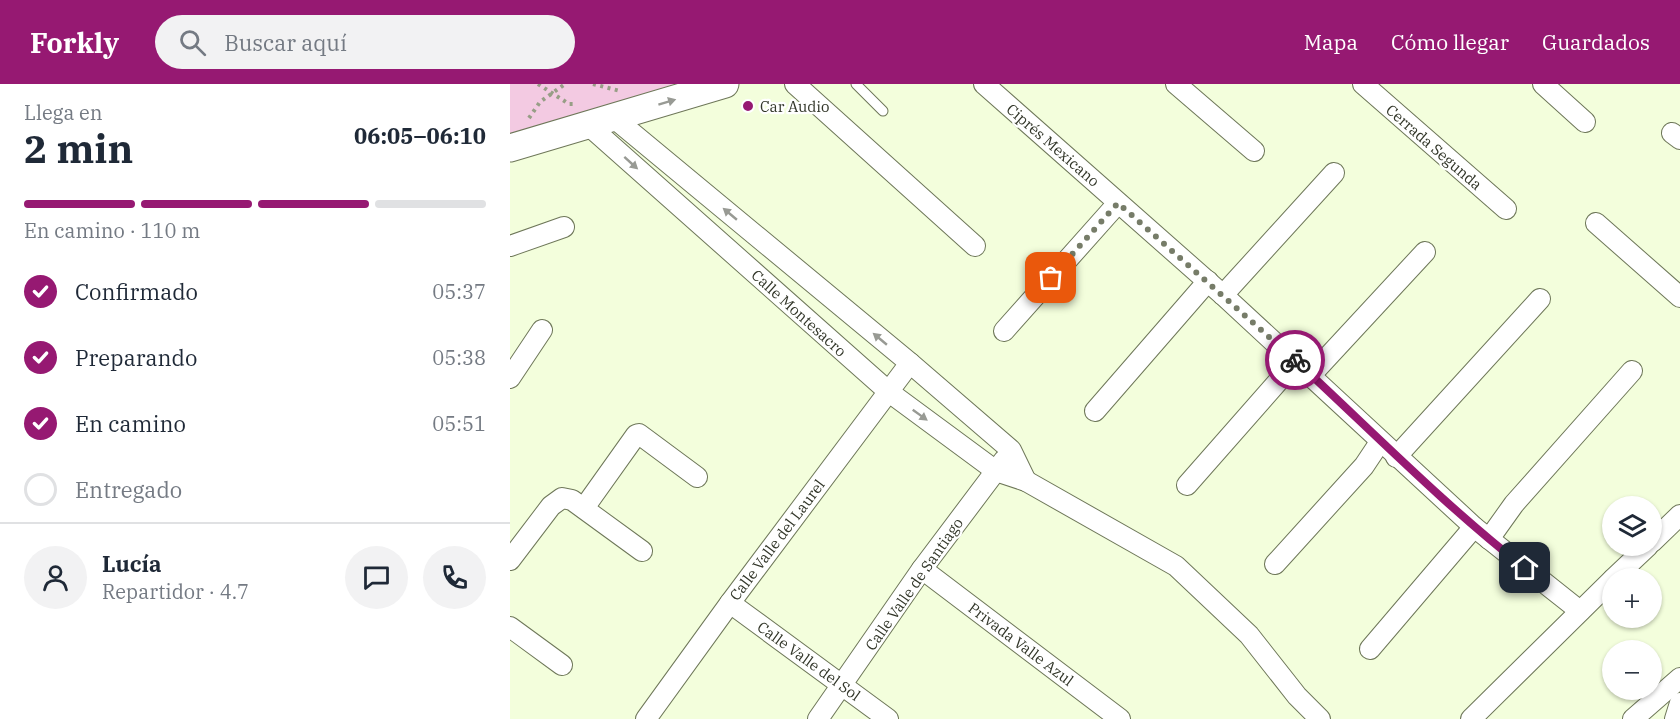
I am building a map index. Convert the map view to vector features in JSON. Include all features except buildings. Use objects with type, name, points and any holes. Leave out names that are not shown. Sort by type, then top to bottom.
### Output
[{"type":"street","points":[[517,137],[582,115],[614,117],[725,84]]},
{"type":"street","points":[[795,84],[975,246]]},
{"type":"street","name":"Ciprés Mexicano","points":[[984,84],[1208,281],[1396,457],[1481,533],[1580,611]]},
{"type":"street","points":[[1176,84],[1254,151]]},
{"type":"street","name":"Cerrada Segunda","points":[[1363,84],[1506,209]]},
{"type":"street","points":[[1543,84],[1585,122]]},
{"type":"street","name":"Calle Montesacro","points":[[582,115],[889,392],[996,471],[1026,481],[1176,566],[1249,635],[1298,696],[1320,719]]},
{"type":"street","name":"Calle Montesacro","points":[[614,117],[1011,450],[1026,481]]},
{"type":"street","points":[[1223,295],[1334,173]]},
{"type":"street","points":[[1004,331],[1118,203]]},
{"type":"street","points":[[1596,223],[1680,297]]},
{"type":"street","points":[[510,246],[564,227]]},
{"type":"street","points":[[1311,375],[1425,252]]},
{"type":"street","points":[[1095,411],[1208,281]]},
{"type":"street","points":[[1396,457],[1540,299]]},
{"type":"street","points":[[510,378],[542,330]]},
{"type":"street","points":[[1187,485],[1296,361]]},
{"type":"street","name":"Calle Valle del Laurel","points":[[646,719],[910,363]]},
{"type":"street","points":[[1370,649],[1481,533],[1514,504],[1632,371]]},
{"type":"street","points":[[584,508],[636,435],[639,434],[697,477]]},
{"type":"street","points":[[1275,564],[1364,466],[1380,442]]},
{"type":"street","name":"Calle Valle de Santiago","points":[[819,719],[922,569],[1011,450]]},
{"type":"street","points":[[510,560],[556,501],[567,498],[584,508],[642,552]]},
{"type":"street","points":[[1662,532],[1680,515]]},
{"type":"street","points":[[1625,568],[1637,556]]},
{"type":"street","name":"Privada Valle Azul","points":[[922,569],[1120,719]]},
{"type":"street","points":[[1471,719],[1602,590]]},
{"type":"street","name":"Calle Valle del Sol","points":[[730,603],[888,719]]},
{"type":"street","points":[[510,627],[562,665]]},
{"type":"street","points":[[1633,719],[1680,678]]},
{"type":"street","points":[[1675,719],[1680,704]]},
{"type":"lane","points":[[856,84],[883,111]]},
{"type":"path","points":[[538,84],[582,115]]},
{"type":"path","points":[[517,137],[540,102],[565,84]]},
{"type":"path","points":[[593,84],[623,92]]},
{"type":"shaded area","points":[[510,84],[674,84],[510,138]]},
{"type":"way so far","points":[[1051,278],[1118,203],[1295,360]]},
{"type":"place","name":"Car Audio","points":[[748,106]]},
{"type":"route","points":[[1295,360],[1396,457],[1474,527],[1525,568]]}]
